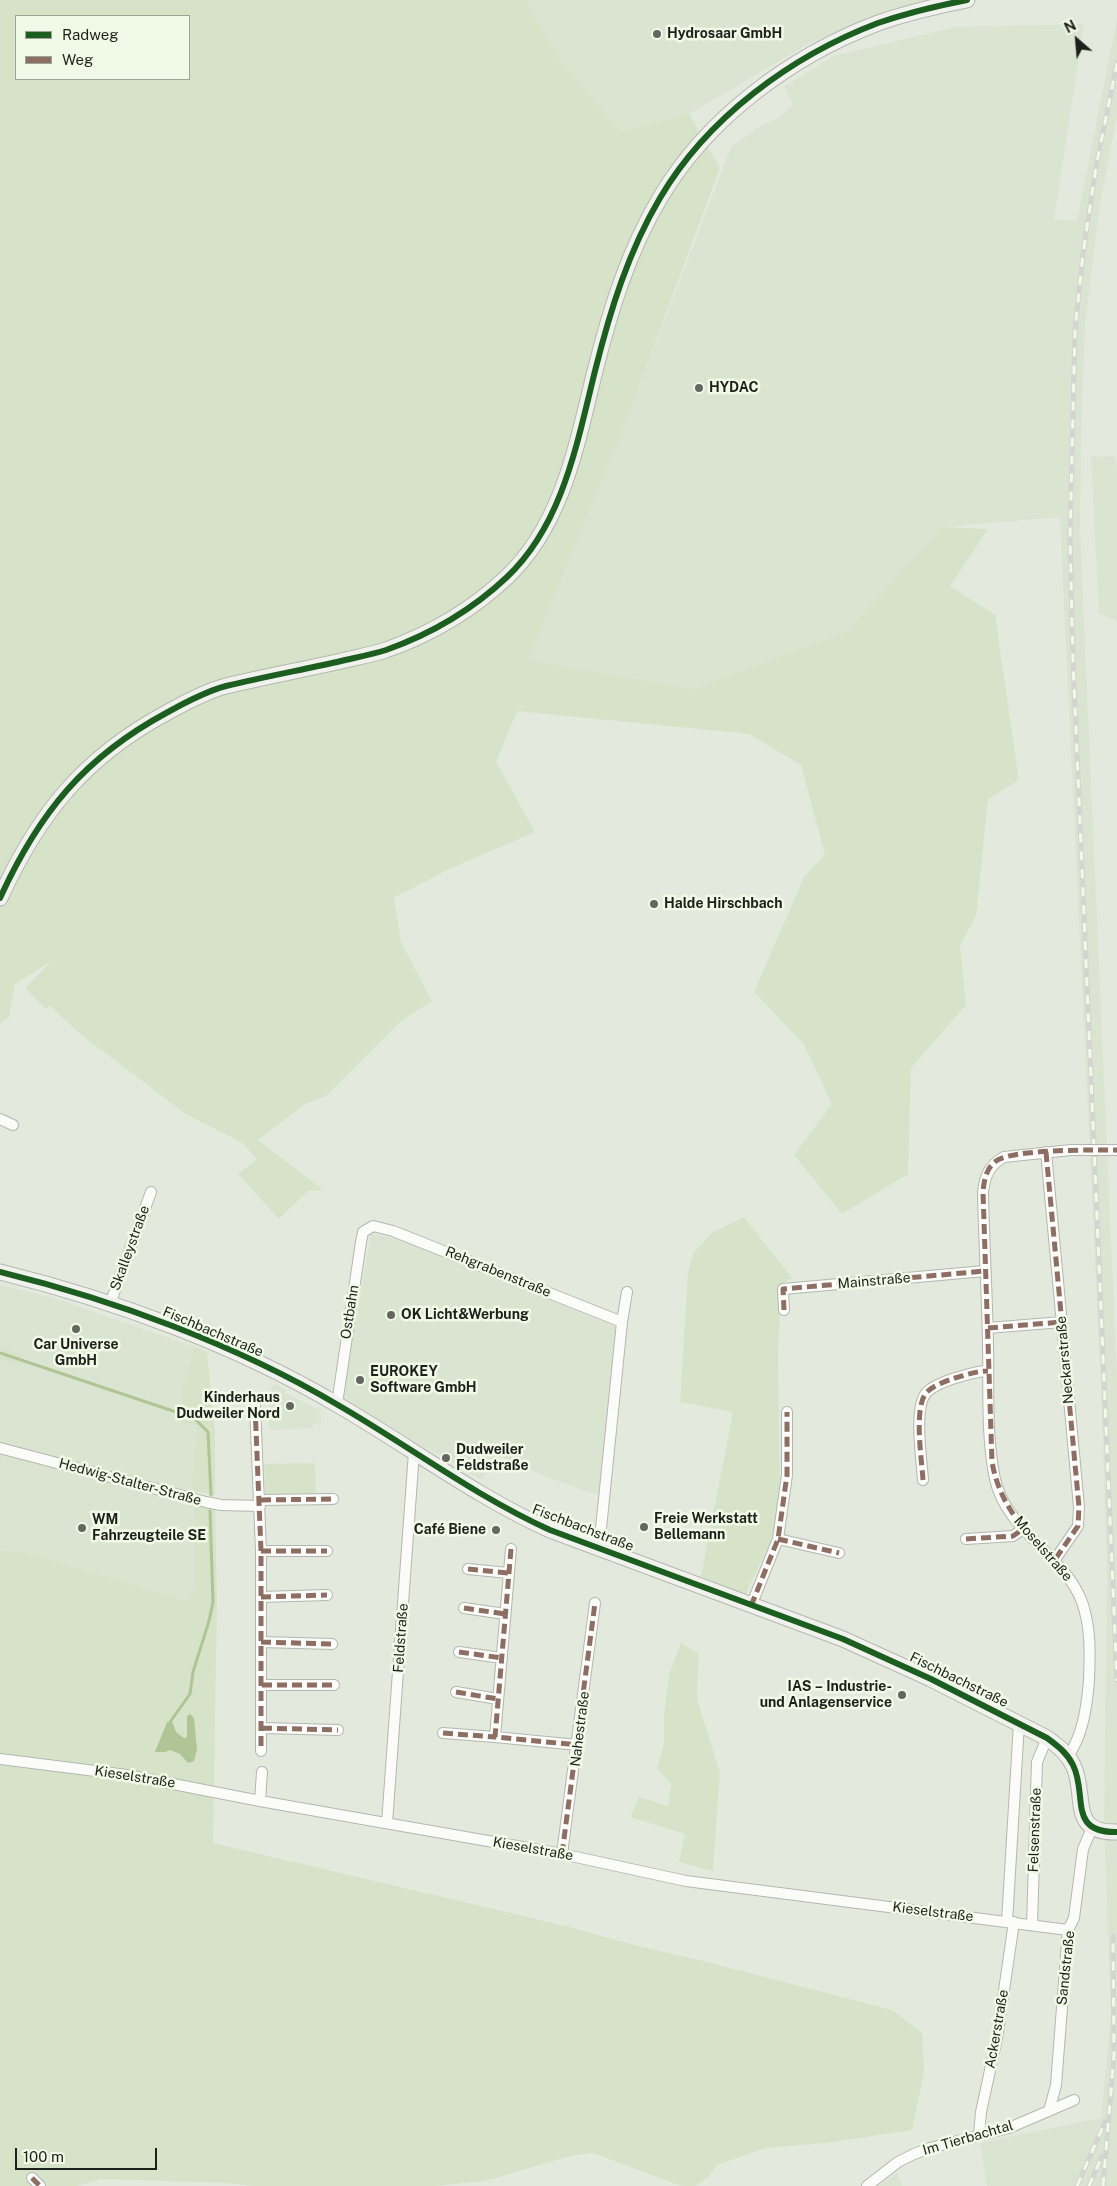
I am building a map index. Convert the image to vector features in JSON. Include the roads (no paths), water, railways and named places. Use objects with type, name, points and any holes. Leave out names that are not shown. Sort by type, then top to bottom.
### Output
[{"type":"street","points":[[0,898],[23,850],[53,806],[86,768],[131,734],[176,708],[222,687],[382,651],[414,639],[436,629],[458,615],[508,576],[534,545],[549,520],[571,467],[608,319],[630,260],[660,197],[705,138],[742,103],[787,69],[843,38],[877,24],[920,10],[967,0]]},
{"type":"street","points":[[0,1119],[14,1125]]},
{"type":"street","name":"Moselstraße","points":[[1068,1756],[1078,1739],[1085,1707],[1088,1687],[1089,1636],[1082,1601],[1067,1576],[1023,1529],[1003,1499],[996,1483],[990,1438],[983,1192],[988,1170],[996,1161],[1004,1157],[1071,1150],[1117,1150]]},
{"type":"street","name":"Neckarstraße","points":[[1046,1152],[1079,1507],[1078,1526],[1054,1561]]},
{"type":"street","name":"Skalleystraße","points":[[110,1304],[151,1192]]},
{"type":"street","name":"Rehgrabenstraße","points":[[373,1226],[394,1231],[622,1322]]},
{"type":"street","name":"Ostbahn","points":[[337,1404],[363,1232],[373,1226]]},
{"type":"street","name":"Mainstraße","points":[[784,1310],[783,1289],[984,1271]]},
{"type":"street","name":"Fischbachstraße","points":[[0,1272],[110,1304],[195,1336],[263,1366],[337,1404],[515,1514],[550,1530],[843,1639],[1019,1723],[1047,1738],[1068,1756],[1077,1777],[1084,1819],[1092,1828]]},
{"type":"street","points":[[598,1548],[622,1322],[627,1292]]},
{"type":"street","points":[[988,1328],[1062,1322]]},
{"type":"street","points":[[923,1480],[920,1425],[921,1404],[926,1393],[947,1381],[978,1371],[988,1371]]},
{"type":"street","points":[[255,1406],[262,1551],[262,1728],[260,1750]]},
{"type":"street","points":[[751,1606],[778,1539],[787,1475],[787,1412]]},
{"type":"street","name":"Hedwig-Stalter-Straße","points":[[0,1448],[221,1505],[333,1499]]},
{"type":"street","name":"Feldstraße","points":[[387,1823],[414,1452]]},
{"type":"street","points":[[966,1539],[1013,1536],[1023,1529]]},
{"type":"street","points":[[778,1539],[839,1552]]},
{"type":"street","points":[[495,1737],[511,1549]]},
{"type":"street","points":[[262,1551],[327,1551]]},
{"type":"street","points":[[468,1569],[508,1573]]},
{"type":"street","points":[[261,1597],[327,1595]]},
{"type":"street","name":"Nahestraße","points":[[562,1854],[578,1745],[595,1603]]},
{"type":"street","points":[[464,1608],[505,1614]]},
{"type":"street","points":[[261,1642],[332,1644]]},
{"type":"street","points":[[459,1652],[502,1658]]},
{"type":"street","points":[[262,1684],[334,1685]]},
{"type":"street","points":[[456,1692],[498,1699]]},
{"type":"street","name":"Ackerstraße","points":[[980,2134],[981,2112],[997,2038],[1011,1922],[1019,1723]]},
{"type":"street","points":[[262,1728],[338,1730]]},
{"type":"street","points":[[443,1733],[578,1745]]},
{"type":"street","name":"Felsenstraße","points":[[1032,1925],[1037,1762],[1047,1738]]},
{"type":"street","name":"Kieselstraße","points":[[0,1759],[127,1775],[260,1801],[562,1854],[686,1881],[1068,1930]]},
{"type":"street","points":[[260,1801],[262,1772]]},
{"type":"street","points":[[1092,1828],[1104,1832],[1117,1832]]},
{"type":"street","name":"Sandstraße","points":[[1049,2111],[1056,2085],[1068,1930],[1074,1918],[1083,1849],[1092,1828]]},
{"type":"street","name":"Im Tierbachtal","points":[[867,2186],[898,2162],[914,2154],[980,2134],[1009,2128],[1074,2100]]},
{"type":"street","points":[[32,2178],[40,2186]]},
{"type":"waterway","points":[[0,1353],[194,1418],[208,1432],[211,1495]]},
{"type":"waterway","points":[[170,1722],[190,1694],[193,1672],[213,1602],[210,1511]]},
{"type":"railway","points":[[1117,63],[1096,167],[1083,254],[1075,330],[1070,538],[1073,661],[1117,1681]]},
{"type":"railway","points":[[1103,2186],[1114,2055],[1113,1936]]},
{"type":"railway","points":[[1077,2186],[1105,2122]]},
{"type":"railway","points":[[1089,2186],[1102,2156]]},
{"type":"place","name":"Hydrosaar GmbH","points":[[657,34]]},
{"type":"place","name":"HYDAC","points":[[699,388]]},
{"type":"place","name":"Halde Hirschbach","points":[[654,904]]},
{"type":"place","name":"OK Licht&Werbung","points":[[391,1315]]},
{"type":"place","name":"Car Universe GmbH","points":[[76,1329]]},
{"type":"place","name":"EUROKEY Software GmbH","points":[[360,1380]]},
{"type":"place","name":"Kinderhaus Dudweiler Nord","points":[[290,1406]]},
{"type":"place","name":"Dudweiler Feldstraße","points":[[446,1458]]},
{"type":"place","name":"Freie Werkstatt Bellemann","points":[[644,1527]]},
{"type":"place","name":"WM Fahrzeugteile SE","points":[[82,1528]]},
{"type":"place","name":"Café Biene","points":[[496,1530]]},
{"type":"place","name":"IAS – Industrie- und Anlagenservice","points":[[902,1695]]}]
